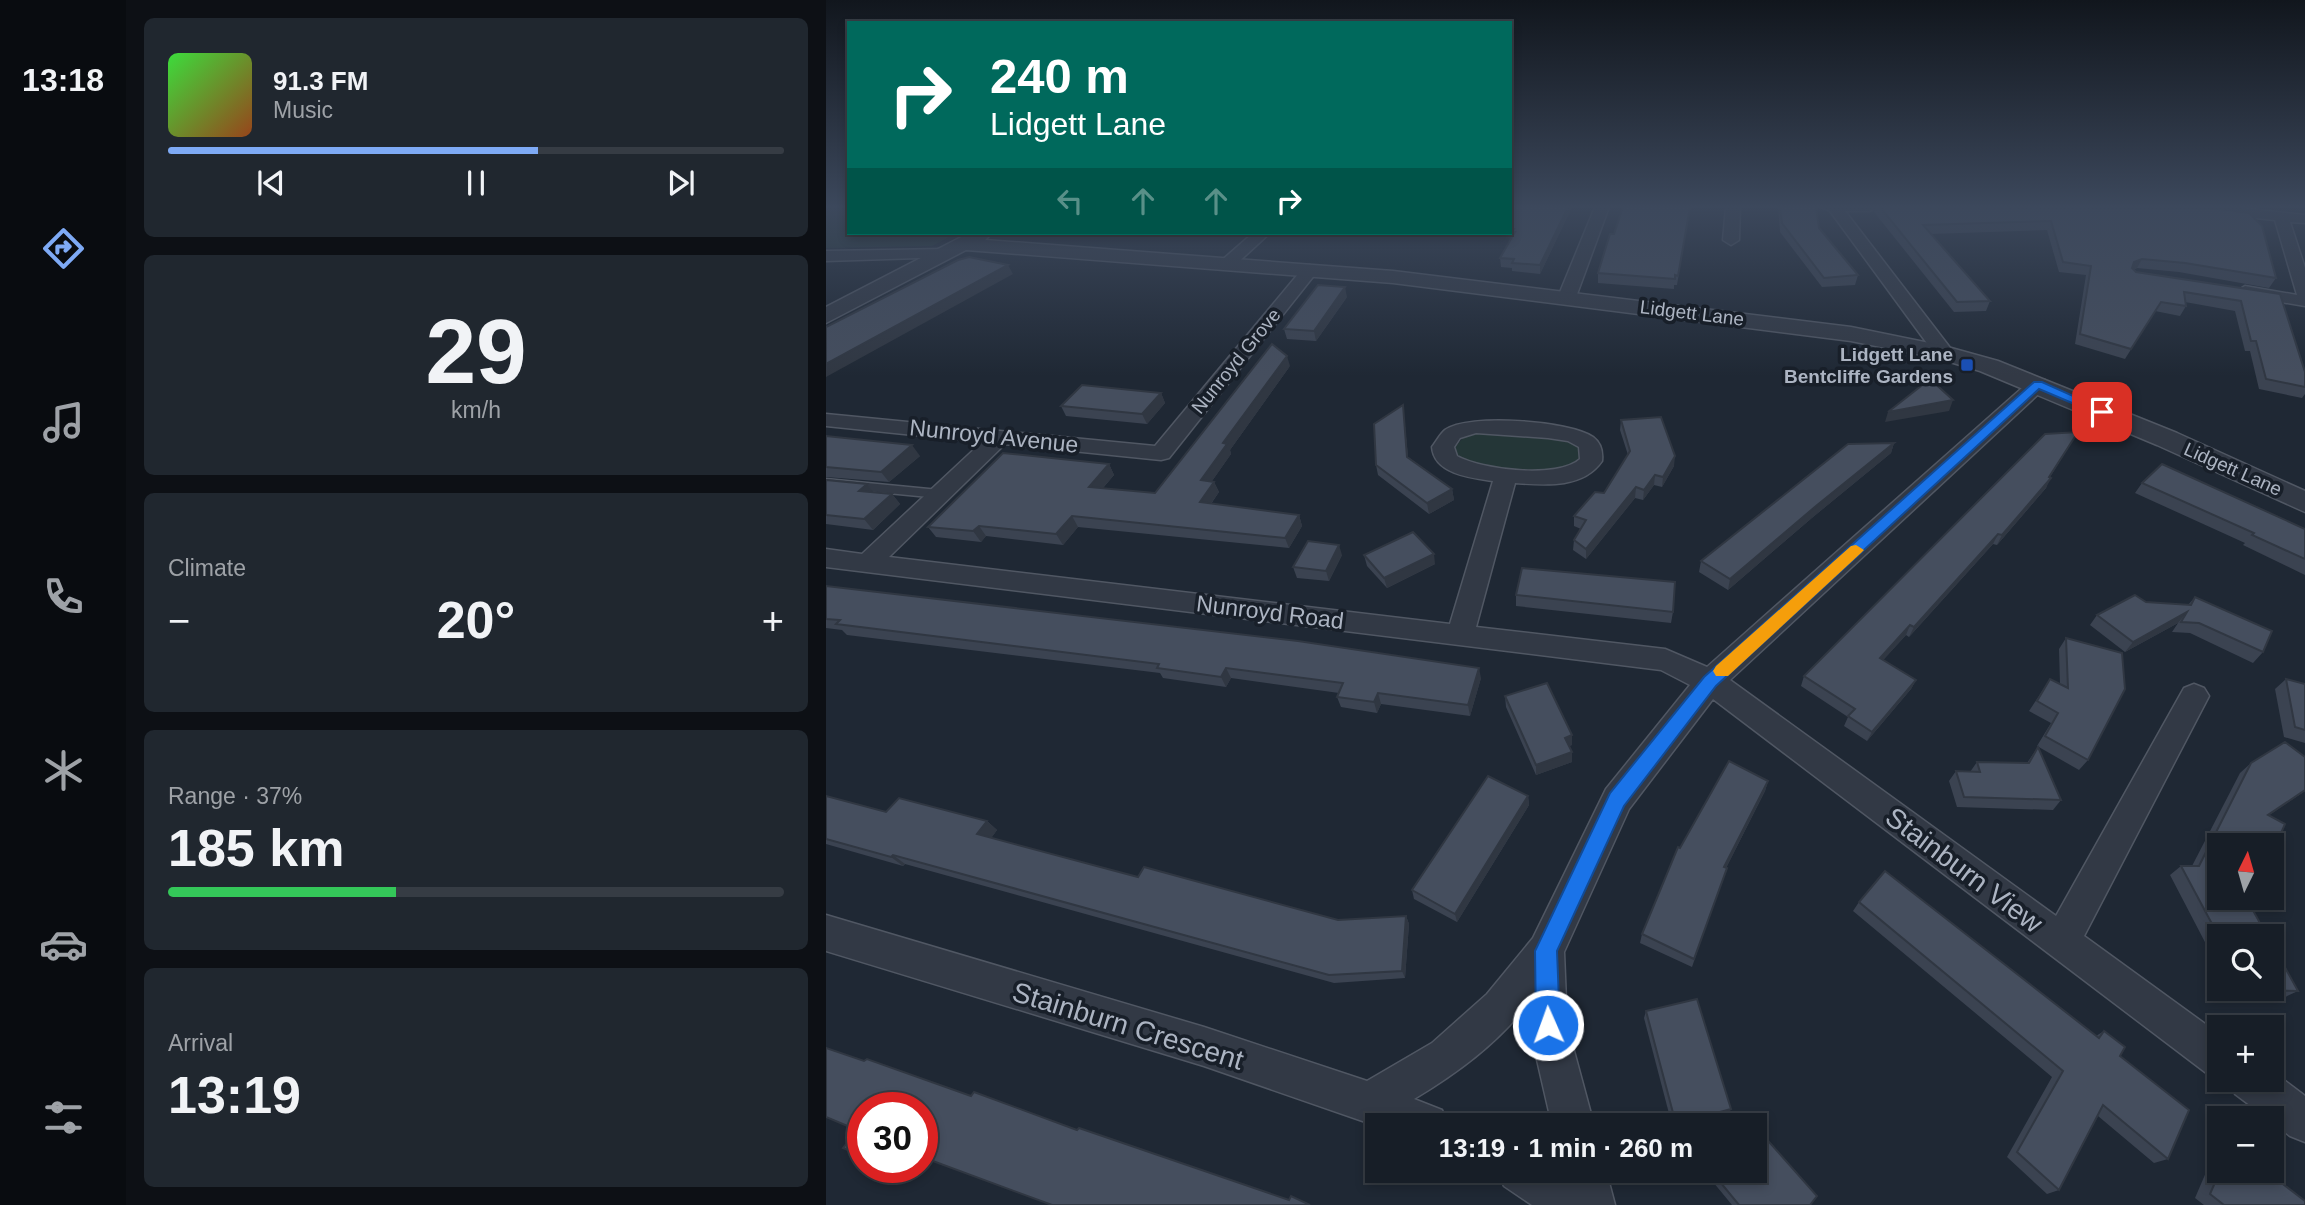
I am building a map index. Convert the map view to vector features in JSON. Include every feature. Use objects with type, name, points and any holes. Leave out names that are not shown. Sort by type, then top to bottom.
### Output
[{"type":"street","points":[[826,316],[927,263]]},
{"type":"street","name":"Lidgett Lane","points":[[1217,263],[1310,270],[1567,297],[1851,334],[1944,352],[2038,384],[2305,502]]},
{"type":"street","points":[[1567,297],[1580,263]]},
{"type":"street","points":[[1877,263],[1944,352]]},
{"type":"street","points":[[2295,263],[2305,294]]},
{"type":"street","name":"Nunroyd Grove","points":[[1161,453],[1310,270]]},
{"type":"street","points":[[2230,288],[2305,301]]},
{"type":"street","points":[[1371,1102],[1446,1057],[1501,1008],[1546,951],[1617,799],[1710,681],[2038,384]]},
{"type":"street","name":"Nunroyd Avenue","points":[[826,420],[1161,453]]},
{"type":"street","points":[[1474,427],[1485,427],[1574,436],[1583,440],[1592,453],[1586,468],[1565,476],[1506,474],[1484,474],[1455,466],[1443,454],[1443,447],[1454,434],[1474,427]]},
{"type":"street","points":[[867,563],[1000,437]]},
{"type":"street","points":[[1460,635],[1506,474]]},
{"type":"street","name":"Nunroyd Road","points":[[826,558],[1665,660],[1710,681]]},
{"type":"street","name":"Stainburn View","points":[[1710,681],[2207,1049]]},
{"type":"street","points":[[2062,942],[2194,696]]},
{"type":"street","name":"Stainburn Crescent","points":[[826,933],[938,970],[1182,1041],[1398,1113]]},
{"type":"street","points":[[1546,951],[1548,1025],[1570,1113]]},
{"type":"street","points":[[2265,1092],[2305,1121]]},
{"type":"street","points":[[1538,1183],[1572,1205]]},
{"type":"street","points":[[1587,1183],[1593,1205]]},
{"type":"lane","points":[[826,483],[939,494]]},
{"type":"shaded area","points":[[1478,433],[1570,441],[1581,449],[1583,454],[1579,465],[1534,470],[1485,466],[1458,458],[1455,447],[1463,438]]},
{"type":"building","points":[[952,263],[1008,265],[826,364],[826,327]]},
{"type":"building","points":[[1601,263],[1680,263],[1675,279],[1598,273]]},
{"type":"building","points":[[1813,263],[1848,263],[1858,275],[1824,278]]},
{"type":"building","points":[[1926,263],[1957,263],[1990,301],[1957,302]]},
{"type":"building","points":[[2072,263],[2134,263],[2132,268],[2136,272],[2280,294],[2305,372],[2305,387],[2266,379],[2256,341],[2251,341],[2241,301],[2184,292],[2186,306],[2161,302],[2131,349],[2080,334],[2091,266]]},
{"type":"building","points":[[2186,263],[2272,263],[2276,278]]},
{"type":"building","points":[[1318,285],[1345,287],[1314,331],[1284,329]]},
{"type":"building","points":[[1272,344],[1287,356],[1223,443],[1227,444],[1201,480],[1214,482],[1200,502],[1299,515],[1285,538],[1072,516],[1056,534],[979,526],[973,531],[928,527],[1003,453],[1109,464],[1089,487],[1155,493]]},
{"type":"building","points":[[1930,379],[1953,400],[1888,412]]},
{"type":"building","points":[[1082,385],[1161,393],[1142,414],[1061,406]]},
{"type":"building","points":[[1403,405],[1407,457],[1452,489],[1427,503],[1376,465],[1374,424]]},
{"type":"building","points":[[1661,417],[1675,456],[1663,477],[1655,475],[1644,490],[1636,487],[1586,549],[1574,540],[1586,520],[1574,516],[1595,492],[1604,493],[1630,451],[1621,420]]},
{"type":"building","points":[[2078,432],[2049,477],[2051,478],[2002,535],[1998,534],[1914,627],[1910,625],[1880,658],[1916,680],[1872,732],[1848,716],[1855,709],[1804,676],[2045,434]]},
{"type":"building","points":[[826,436],[912,445],[881,472],[826,467]]},
{"type":"building","points":[[1894,443],[1730,579],[1701,561],[1848,444]]},
{"type":"building","points":[[2162,464],[2305,529],[2305,559],[2142,483]]},
{"type":"building","points":[[826,480],[867,484],[859,491],[892,494],[864,519],[826,515]]},
{"type":"building","points":[[1413,532],[1434,554],[1384,578],[1364,555]]},
{"type":"building","points":[[1308,541],[1339,545],[1326,571],[1293,567]]},
{"type":"building","points":[[1522,568],[1675,582],[1673,612],[1516,595]]},
{"type":"building","points":[[826,586],[1298,641],[1479,668],[1468,705],[1378,693],[1374,702],[1337,697],[1343,683],[1226,668],[1221,677],[1157,668],[1159,664],[836,624],[840,620],[826,619]]},
{"type":"building","points":[[2135,595],[2146,602],[2191,605],[2195,597],[2272,631],[2263,652],[2199,623],[2181,622],[2187,612],[2133,642],[2097,615]]},
{"type":"building","points":[[2066,638],[2122,653],[2125,689],[2088,760],[2045,736],[2058,713],[2037,701],[2050,679],[2068,688]]},
{"type":"building","points":[[2286,679],[2305,684],[2305,730],[2295,727]]},
{"type":"building","points":[[1547,683],[1572,735],[1565,738],[1572,752],[1536,765],[1505,696]]},
{"type":"building","points":[[2285,742],[2305,757],[2305,790],[2268,815],[2285,824],[2281,833],[2216,833],[2251,763]]},
{"type":"building","points":[[2038,747],[2061,800],[1964,797],[1956,771],[1980,772],[1977,762],[2029,763]]},
{"type":"building","points":[[1729,761],[1768,781],[1724,867],[1727,868],[1694,959],[1642,934],[1678,847],[1680,848]]},
{"type":"building","points":[[1488,776],[1528,796],[1455,914],[1412,890]]},
{"type":"building","points":[[826,796],[886,812],[899,798],[987,821],[977,834],[1138,877],[1144,867],[1338,920],[1406,916],[1402,971],[1329,975],[826,839]]},
{"type":"building","points":[[2207,850],[2207,910],[2253,910],[2260,924],[2212,924],[2181,866],[2199,866]]},
{"type":"building","points":[[1885,871],[2099,1038],[2104,1031],[2125,1047],[2120,1056],[2189,1110],[2168,1159],[2103,1105],[2059,1190],[2017,1152],[2063,1071],[1859,902]]},
{"type":"building","points":[[2284,966],[2298,991],[2284,991]]},
{"type":"building","points":[[1697,999],[1731,1109],[1716,1113],[1673,1113],[1646,1011]]},
{"type":"building","points":[[826,1048],[864,1061],[867,1059],[971,1096],[974,1092],[1077,1130],[1079,1128],[1289,1200],[1291,1196],[1310,1205],[1052,1205],[938,1163],[938,1092],[847,1092],[847,1126],[826,1117]]},
{"type":"building","points":[[1767,1140],[1817,1196],[1810,1205],[1739,1205],[1721,1183],[1767,1183]]},
{"type":"building","points":[[2215,1183],[2282,1183],[2305,1201],[2305,1205],[2224,1205],[2210,1194]]},
{"type":"slow traffic","points":[[1722,671],[1856,550]]},
{"type":"place","name":"Lidgett Lane Bentcliffe Gardens","points":[[1967,365]]},
{"type":"route","points":[[1548,1025],[1546,951],[1617,799],[1710,681],[2038,384],[2102,412]]}]
